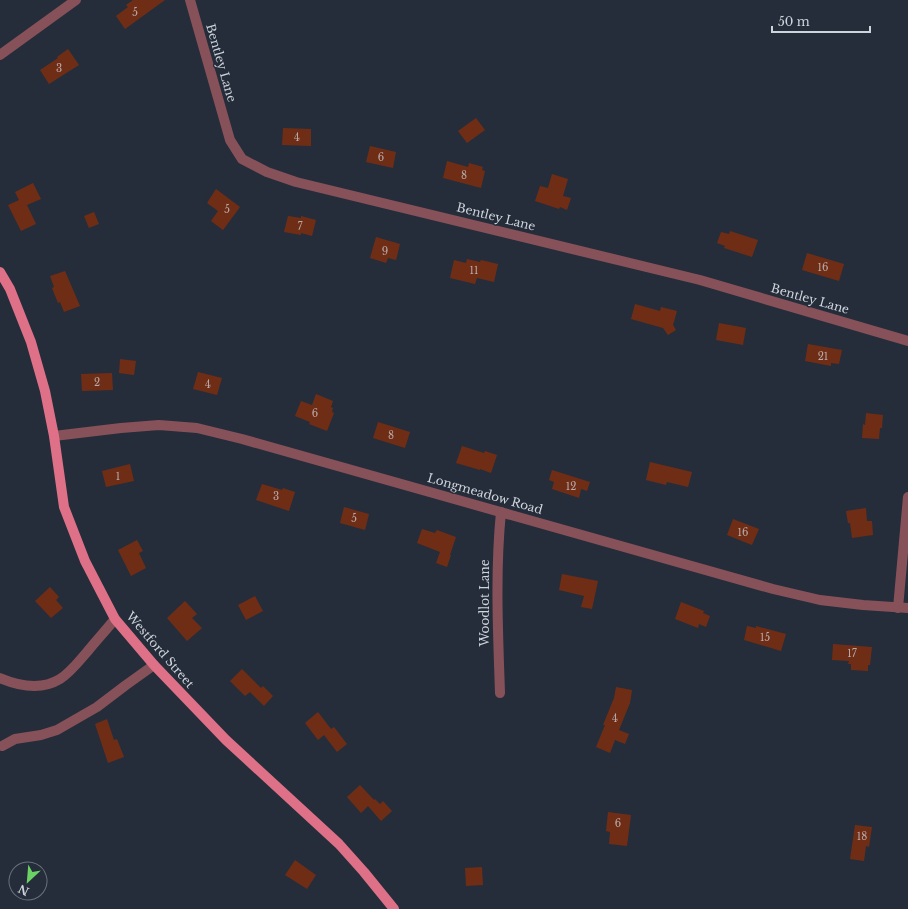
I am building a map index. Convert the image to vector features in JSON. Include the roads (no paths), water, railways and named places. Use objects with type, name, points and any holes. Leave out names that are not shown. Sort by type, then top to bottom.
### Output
[{"type":"main road","name":"Westford Street","points":[[0,272],[10,289],[31,342],[54,436],[64,507],[85,561],[115,619],[154,665],[226,740],[338,844],[364,872],[394,909]]},
{"type":"street","points":[[0,55],[76,0]]},
{"type":"street","name":"Bentley Lane","points":[[190,0],[230,140],[242,159],[267,172],[296,182],[700,280],[908,341]]},
{"type":"street","name":"Longmeadow Road","points":[[54,436],[160,425],[197,428],[242,439],[773,589],[820,600],[903,608]]},
{"type":"street","points":[[903,608],[908,497]]},
{"type":"street","name":"Woodlot Lane","points":[[500,694],[497,608],[501,512]]},
{"type":"street","points":[[0,678],[24,685],[49,684],[60,679],[71,670],[115,619]]},
{"type":"street","points":[[2,746],[15,739],[41,735],[57,730],[97,707],[126,684],[154,665]]}]
